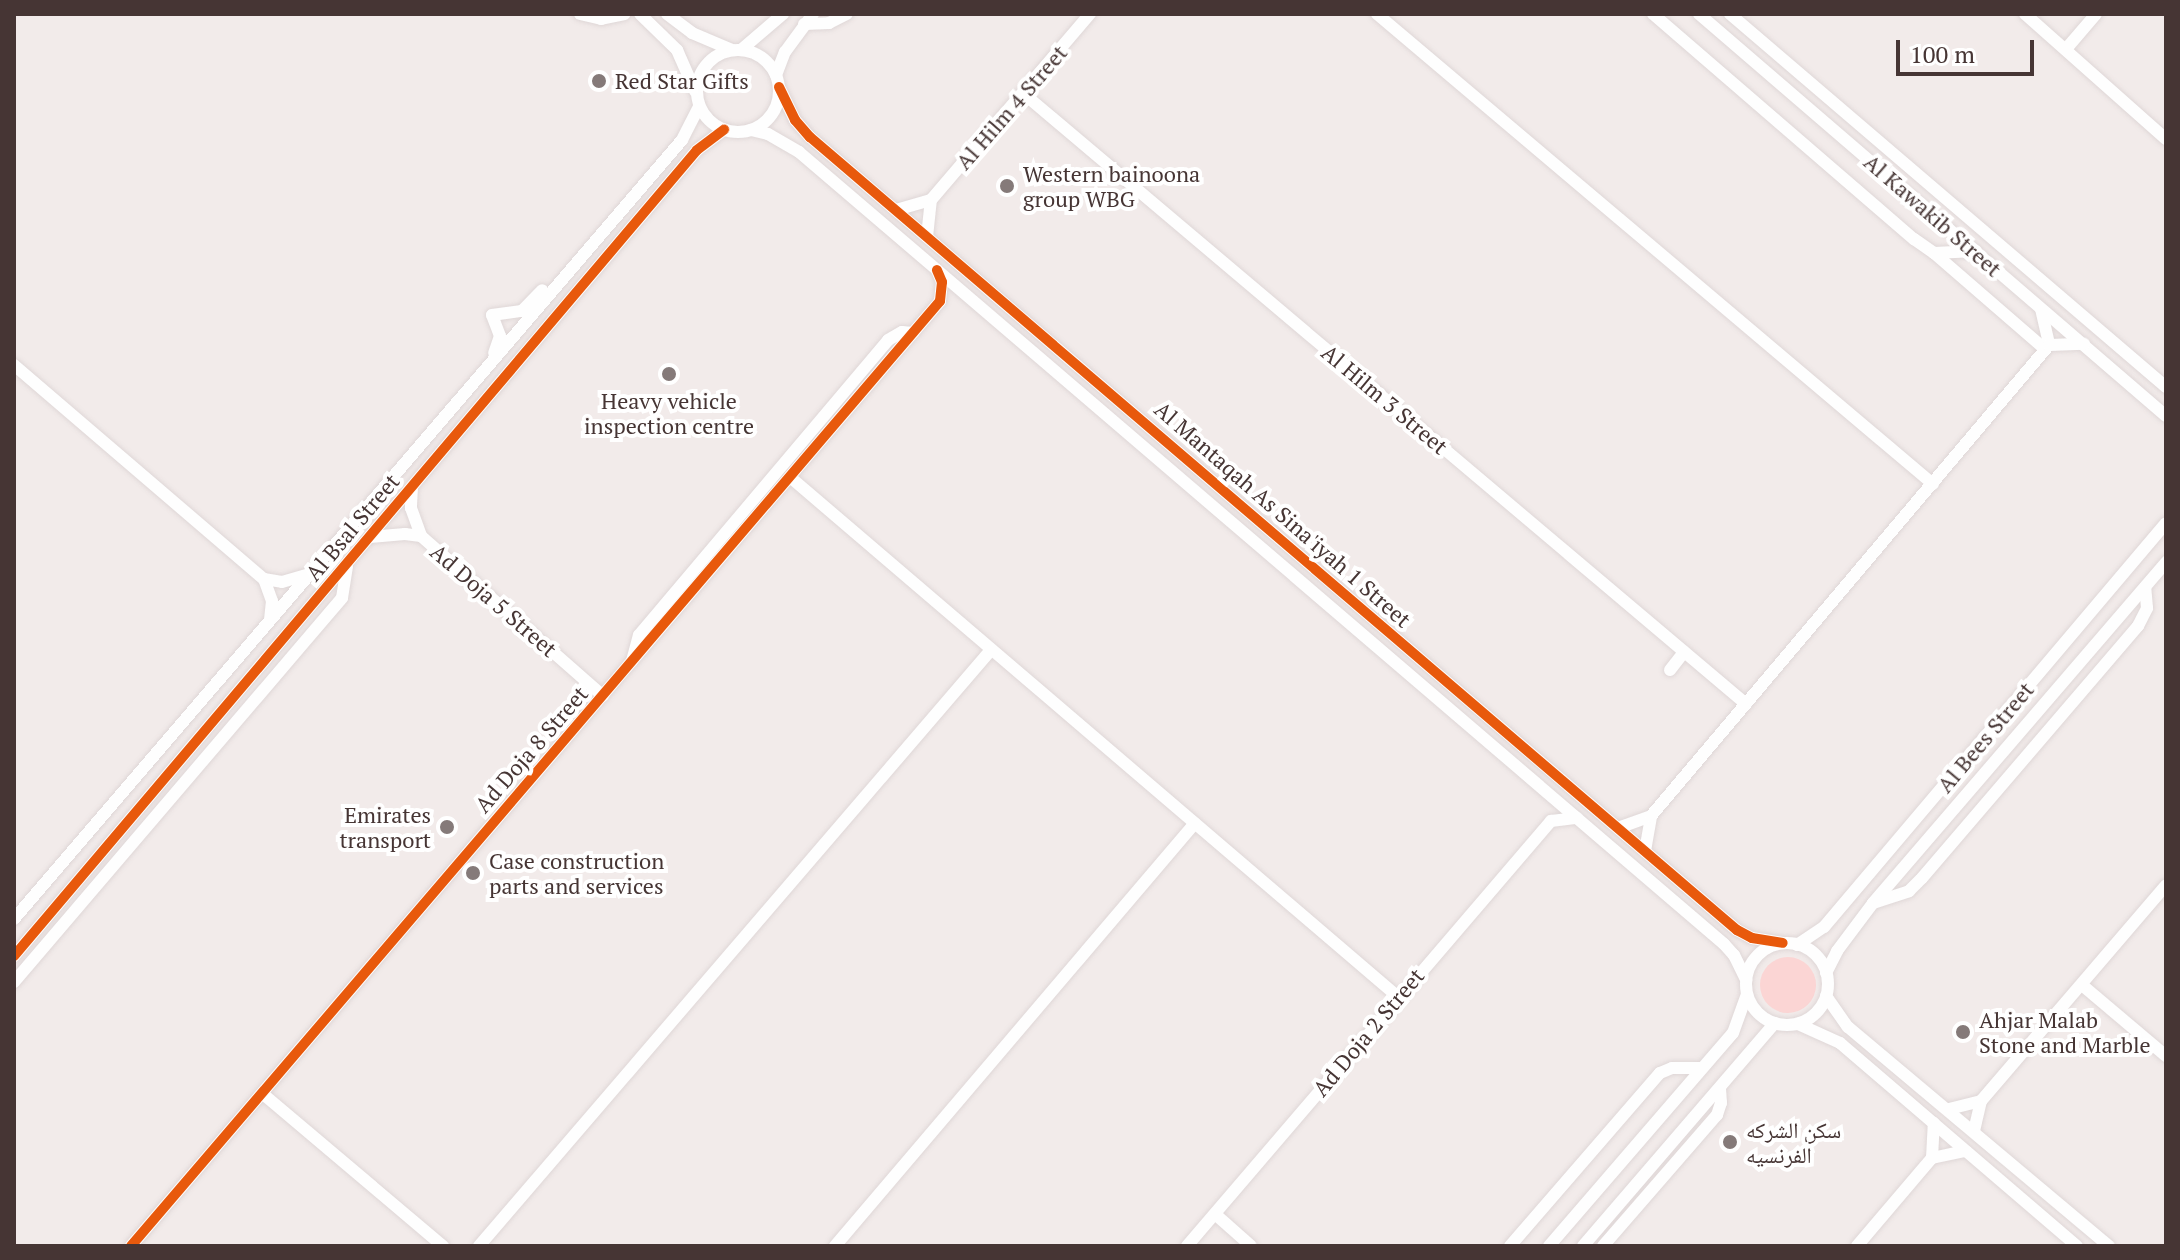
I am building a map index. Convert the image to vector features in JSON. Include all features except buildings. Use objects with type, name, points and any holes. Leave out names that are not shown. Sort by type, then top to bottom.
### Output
[{"type":"street","points":[[580,14],[601,19],[624,14]]},
{"type":"street","points":[[640,14],[677,50],[698,100],[714,124],[724,130],[751,130],[761,125],[775,108],[777,81],[785,52],[808,19],[829,23],[847,14]]},
{"type":"street","points":[[667,14],[692,33],[762,57],[777,81]]},
{"type":"street","points":[[698,100],[697,82],[707,63],[737,50],[783,14]]},
{"type":"street","name":"Al Hilm 4 Street","points":[[931,200],[1090,14]]},
{"type":"street","points":[[1377,14],[1933,484]]},
{"type":"street","points":[[1653,14],[2047,347],[2084,344]]},
{"type":"street","name":"Al Kawakib Street","points":[[1699,14],[2166,416]]},
{"type":"street","name":"Al Kawakib Street","points":[[1730,14],[2166,387]]},
{"type":"street","points":[[2025,14],[2166,139]]},
{"type":"street","points":[[2066,49],[2096,14]]},
{"type":"street","name":"Al Mantaqah As Sina'iyah 1 Street","points":[[777,81],[795,120],[810,137],[1737,930],[1752,938],[1783,943]]},
{"type":"street","name":"Al Hilm 3 Street","points":[[1024,94],[1746,704]]},
{"type":"street","name":"Al Bsal Street","points":[[14,919],[682,140],[698,100]]},
{"type":"street","name":"Al Bsal Street","points":[[14,956],[697,150],[724,130]]},
{"type":"street","name":"Al Mantaqah As Sina'iyah 1 Street","points":[[751,130],[776,137],[799,152],[1724,944],[1734,955],[1746,980]]},
{"type":"street","points":[[896,210],[931,200],[927,237]]},
{"type":"street","points":[[1934,253],[1976,251]]},
{"type":"street","points":[[937,270],[942,282],[940,301],[971,299]]},
{"type":"street","points":[[489,363],[500,336],[492,315],[522,311],[543,289],[562,279]]},
{"type":"street","name":"Ad Doja 8 Street","points":[[131,1246],[940,301]]},
{"type":"street","points":[[1618,828],[1651,816],[2047,347],[2041,309]]},
{"type":"street","points":[[632,662],[639,635],[888,340],[902,332],[913,333]]},
{"type":"street","points":[[14,365],[264,579],[272,601],[270,620]]},
{"type":"street","points":[[790,477],[1397,996]]},
{"type":"street","name":"Ad Doja 5 Street","points":[[412,487],[411,508],[421,536],[603,696]]},
{"type":"street","name":"Al Bees Street","points":[[1797,945],[1824,927],[2166,523]]},
{"type":"street","name":"Ad Doja 5 Street","points":[[370,537],[421,536]]},
{"type":"street","name":"Al Bees Street","points":[[1826,973],[1837,951],[1873,903],[2166,562]]},
{"type":"street","points":[[14,982],[342,598],[348,563]]},
{"type":"street","points":[[264,579],[282,582],[309,574]]},
{"type":"street","points":[[1873,903],[1909,891],[1942,855],[2138,626],[2147,608],[2145,587]]},
{"type":"street","points":[[479,1246],[990,651]]},
{"type":"street","points":[[1670,670],[1684,652]]},
{"type":"street","points":[[1543,789],[1550,801],[1551,821],[1577,818]]},
{"type":"street","points":[[1645,851],[1651,816]]},
{"type":"street","name":"Ad Doja 2 Street","points":[[1187,1246],[1397,996],[1551,821]]},
{"type":"street","points":[[835,1246],[1195,823]]},
{"type":"street","points":[[1974,1131],[1981,1101],[2166,885]]},
{"type":"street","points":[[1798,1024],[1811,1018],[1826,996],[1826,973],[1810,951],[1783,943],[1758,955],[1746,980],[1747,994],[1753,1007],[1775,1023],[1798,1024],[1840,1043],[2077,1246]]},
{"type":"street","points":[[2082,985],[2166,1056]]},
{"type":"street","points":[[1549,1246],[1733,1033],[1747,994]]},
{"type":"street","points":[[1826,996],[1848,1027],[2109,1246]]},
{"type":"street","points":[[1583,1246],[1775,1023]]},
{"type":"street","points":[[1510,1246],[1660,1073],[1672,1068],[1701,1068]]},
{"type":"street","points":[[1603,1246],[1717,1115],[1721,1103],[1720,1088]]},
{"type":"street","points":[[263,1094],[443,1246]]},
{"type":"street","points":[[1949,1109],[1981,1101]]},
{"type":"street","points":[[1857,1246],[1932,1158],[1934,1123]]},
{"type":"street","points":[[1932,1158],[1965,1151]]},
{"type":"street","points":[[1215,1214],[1251,1246]]},
{"type":"shaded area","points":[[14,14],[2166,14],[2166,1246],[14,1246]]},
{"type":"shaded area","points":[[1788,957],[1808,965],[1816,985],[1808,1005],[1788,1013],[1768,1005],[1760,985],[1768,965]]},
{"type":"cycle path","points":[[779,87],[795,120],[810,137],[1737,930],[1752,938],[1783,943]]},
{"type":"cycle path","points":[[14,956],[697,150],[724,130]]},
{"type":"cycle path","points":[[131,1246],[940,301],[942,282],[937,270]]},
{"type":"place","name":"Red Star Gifts","points":[[599,81]]},
{"type":"place","name":"Western bainoona group WBG","points":[[1007,186]]},
{"type":"place","name":"Heavy vehicle inspection centre","points":[[669,374]]},
{"type":"place","name":"Emirates transport","points":[[447,827]]},
{"type":"place","name":"Case construction parts and services","points":[[473,873]]},
{"type":"place","name":"Ahjar Malab Stone and Marble","points":[[1963,1032]]},
{"type":"place","name":"سكن الشركه الفرنسيه","points":[[1730,1142]]}]
